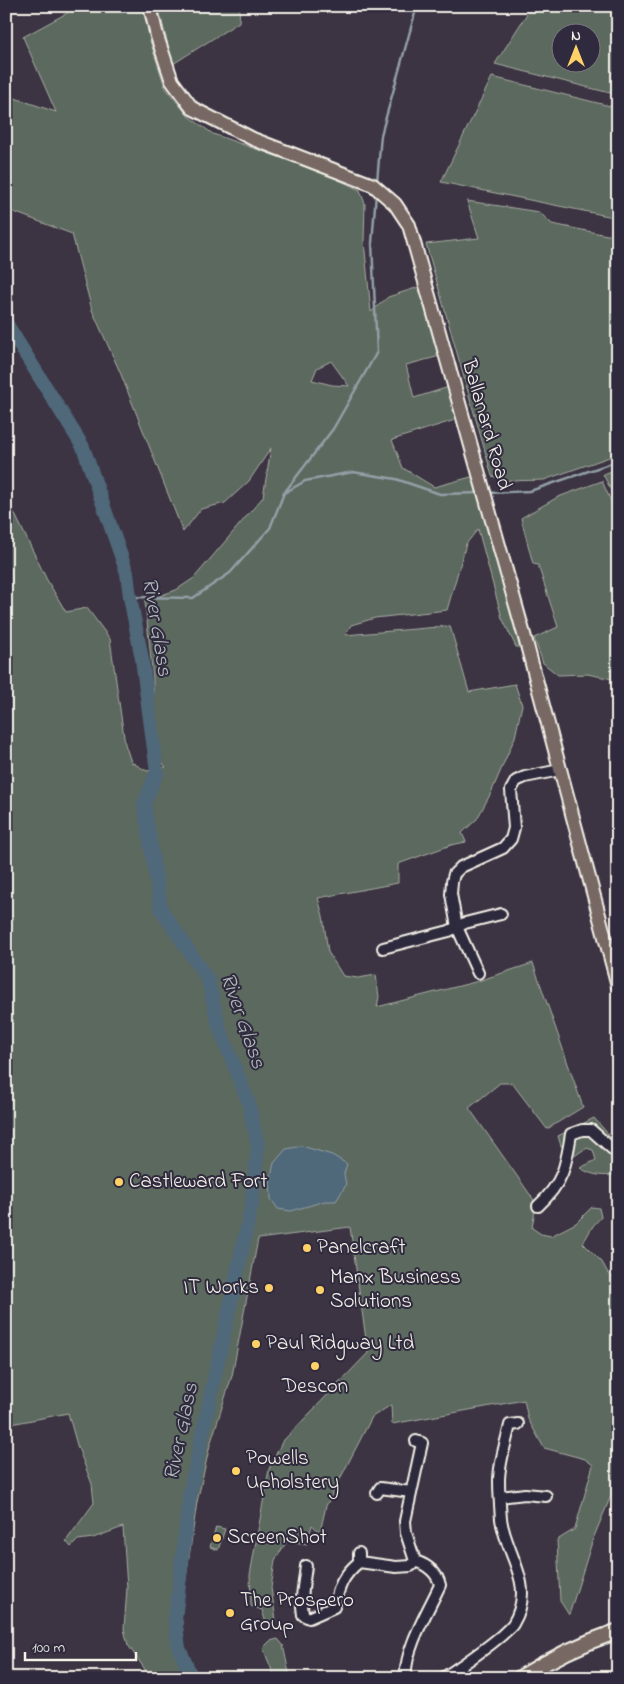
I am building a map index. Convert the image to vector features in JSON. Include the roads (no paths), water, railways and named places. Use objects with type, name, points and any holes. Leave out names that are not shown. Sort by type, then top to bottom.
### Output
[{"type":"highway","points":[[520,1678],[553,1658],[586,1642],[618,1631]]},
{"type":"main road","name":"Ballanard Road","points":[[150,6],[157,36],[172,81],[192,108],[253,139],[373,185],[395,204],[409,225],[485,493],[618,986]]},
{"type":"street","points":[[478,973],[457,927],[452,894],[454,874],[461,867],[503,848],[511,839],[514,828],[511,790],[516,781],[525,777],[560,770]]},
{"type":"street","points":[[382,948],[449,931],[465,923],[500,914]]},
{"type":"street","points":[[538,1206],[550,1195],[564,1169],[571,1134],[582,1130],[591,1130],[618,1154]]},
{"type":"street","points":[[443,1678],[482,1652],[512,1625],[518,1611],[521,1598],[521,1582],[515,1559],[505,1535],[499,1480],[510,1424],[518,1424]]},
{"type":"street","points":[[415,1561],[406,1533],[405,1521],[422,1443],[416,1441]]},
{"type":"street","points":[[379,1488],[411,1492]]},
{"type":"street","points":[[500,1496],[525,1494],[546,1496]]},
{"type":"street","points":[[306,1566],[302,1594],[303,1615],[309,1618],[336,1611],[339,1586],[347,1572],[359,1558],[396,1567],[412,1566],[415,1561]]},
{"type":"street","points":[[406,1678],[405,1667],[411,1649],[440,1585],[439,1579],[432,1571],[415,1561]]},
{"type":"water","points":[[302,1146],[332,1155],[347,1164],[344,1174],[346,1185],[336,1201],[325,1201],[291,1211],[278,1209],[271,1199],[270,1182],[274,1163],[286,1149]]},
{"type":"waterway","points":[[377,182],[381,135],[417,6]]},
{"type":"waterway","points":[[130,597],[193,598],[230,573],[270,528],[284,493],[333,429],[377,352],[372,243],[376,193]]},
{"type":"waterway","name":"River Glass","points":[[6,323],[83,447],[127,573],[142,659],[157,772],[144,804],[161,909],[208,980],[219,1027],[248,1101],[258,1146],[252,1203],[190,1492],[175,1619],[179,1648],[192,1678]]},
{"type":"waterway","points":[[489,493],[530,491],[618,461]]},
{"type":"waterway","points":[[286,492],[305,481],[353,472],[396,479],[440,494],[481,493]]},
{"type":"place","name":"Castleward Fort","points":[[119,1182]]},
{"type":"place","name":"Panelcraft","points":[[307,1248]]},
{"type":"place","name":"IT Works","points":[[269,1288]]},
{"type":"place","name":"Manx Business Solutions","points":[[320,1290]]},
{"type":"place","name":"Paul Ridgway Ltd","points":[[256,1344]]},
{"type":"place","name":"Descon","points":[[315,1366]]},
{"type":"place","name":"Powells Upholstery","points":[[236,1471]]},
{"type":"place","name":"ScreenShot","points":[[217,1538]]},
{"type":"place","name":"The Prospero Group","points":[[230,1613]]}]
